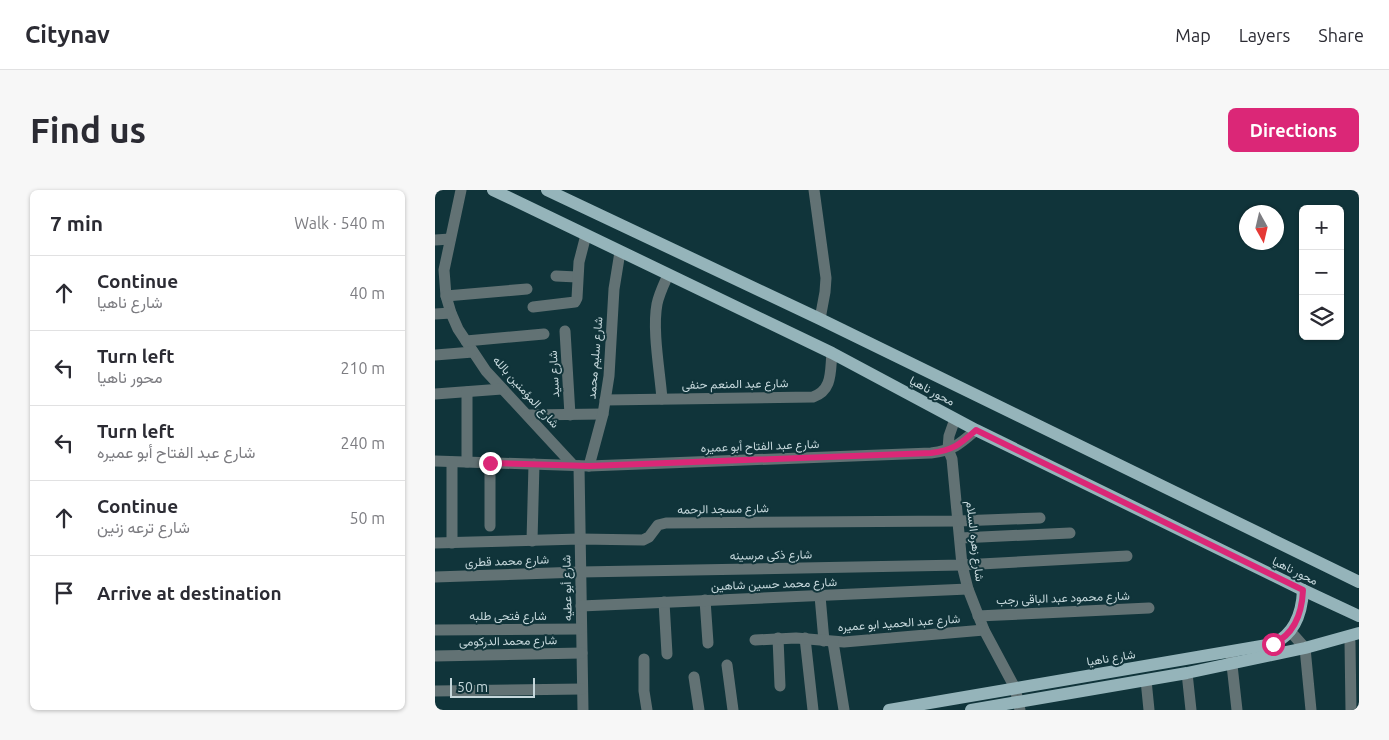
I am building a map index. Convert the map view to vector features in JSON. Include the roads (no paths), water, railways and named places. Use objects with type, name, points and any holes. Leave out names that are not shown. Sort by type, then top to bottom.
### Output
[{"type":"main road","name":"محور ناهيا","points":[[493,190],[831,353],[976,430],[1359,616]]},
{"type":"main road","name":"محور ناهيا","points":[[547,190],[820,318],[1359,582]]},
{"type":"main road","points":[[1290,631],[1300,613],[1303,590]]},
{"type":"main road","name":"شارع ناهيا","points":[[971,710],[1019,706],[1187,672],[1273,644],[1290,631]]},
{"type":"main road","name":"شارع ناهيا","points":[[889,710],[1015,688],[1352,640]]},
{"type":"street","name":"شارع المؤمنين بالله","points":[[461,190],[444,270],[442,289],[451,313],[473,352],[502,389],[580,466]]},
{"type":"street","points":[[814,190],[826,278],[820,318]]},
{"type":"street","points":[[533,307],[575,302],[577,298],[579,262],[586,235]]},
{"type":"street","points":[[435,240],[450,239]]},
{"type":"street","name":"شارع سليم محمد","points":[[580,466],[603,414],[609,376],[614,289],[620,252]]},
{"type":"street","points":[[661,399],[656,320],[657,304],[661,289],[668,275]]},
{"type":"street","points":[[556,276],[577,277]]},
{"type":"street","points":[[442,289],[527,289]]},
{"type":"street","points":[[435,314],[451,313]]},
{"type":"street","name":"شارع سيد","points":[[565,331],[570,415]]},
{"type":"street","points":[[466,341],[544,334]]},
{"type":"street","points":[[435,355],[473,352]]},
{"type":"street","name":"شارع عبد المنعم حنفى","points":[[605,400],[813,397],[822,393],[828,385],[831,353]]},
{"type":"street","points":[[435,394],[502,389]]},
{"type":"street","points":[[467,392],[467,462]]},
{"type":"street","points":[[528,415],[603,414]]},
{"type":"street","points":[[948,449],[949,436],[955,419]]},
{"type":"street","name":"شارع عبد الفتاح أبو عميره","points":[[435,461],[580,466],[931,453],[961,444],[976,430]]},
{"type":"street","name":"شارع زهره السلام","points":[[948,449],[952,459],[962,565],[968,589],[984,630],[1015,688],[1019,706]]},
{"type":"street","points":[[452,462],[452,543]]},
{"type":"street","points":[[490,463],[490,526]]},
{"type":"street","points":[[532,541],[535,464]]},
{"type":"street","name":"شارع أبو عطيه","points":[[580,466],[583,710]]},
{"type":"street","name":"شارع مسجد الرحمه","points":[[435,543],[580,539],[643,540],[649,537],[658,525],[666,523],[958,521],[1040,518]]},
{"type":"street","points":[[959,538],[1070,533]]},
{"type":"street","name":"شارع ذكى مرسينه","points":[[580,572],[962,565],[1127,556]]},
{"type":"street","name":"شارع محمد قطرى","points":[[435,577],[580,572]]},
{"type":"street","name":"شارع محمد حسين شاهين","points":[[581,606],[968,589]]},
{"type":"street","points":[[820,596],[844,710]]},
{"type":"street","points":[[705,600],[708,643]]},
{"type":"street","points":[[664,602],[667,654]]},
{"type":"street","name":"شارع محمود عبد الباقى رجب","points":[[978,616],[1149,608]]},
{"type":"street","name":"شارع فتحى طلبه","points":[[435,630],[581,629]]},
{"type":"street","name":"شارع عبد الحميد ابو عميره","points":[[755,640],[805,638],[829,641],[984,630]]},
{"type":"street","points":[[1290,631],[1305,648],[1311,710]]},
{"type":"street","points":[[778,638],[780,686]]},
{"type":"street","points":[[805,638],[813,710]]},
{"type":"street","points":[[1351,710],[1352,640]]},
{"type":"street","name":"شارع محمد الدركومى","points":[[435,656],[582,653]]},
{"type":"street","points":[[1231,658],[1237,710]]},
{"type":"street","points":[[644,659],[644,691],[647,710]]},
{"type":"street","points":[[727,665],[733,710]]},
{"type":"street","points":[[1187,672],[1191,710]]},
{"type":"street","points":[[694,676],[699,710]]},
{"type":"street","points":[[1146,680],[1149,710]]},
{"type":"street","points":[[435,691],[582,689]]}]
